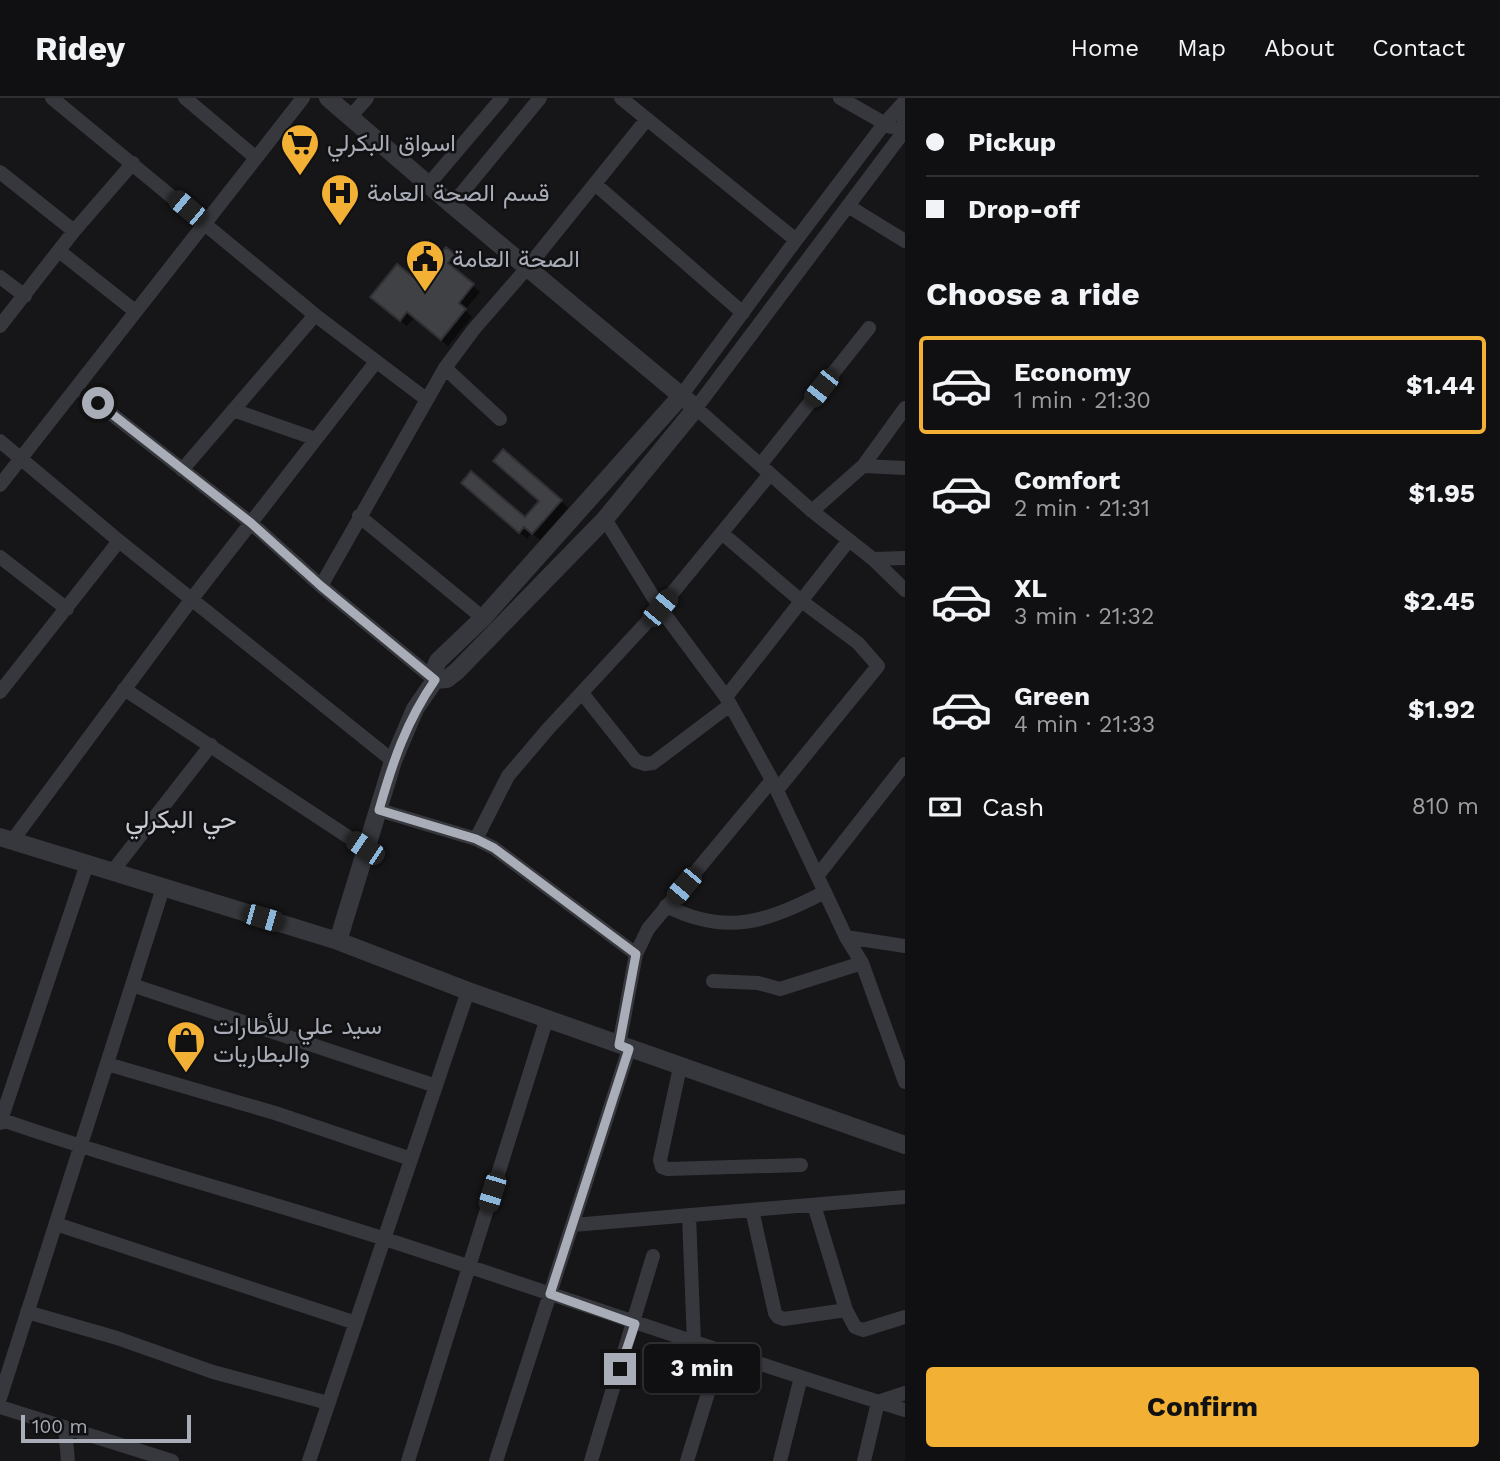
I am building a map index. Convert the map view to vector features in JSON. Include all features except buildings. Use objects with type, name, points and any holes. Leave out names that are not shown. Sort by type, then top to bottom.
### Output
[{"type":"street","points":[[52,98],[314,314],[375,363],[426,399]]},
{"type":"street","points":[[186,98],[256,158]]},
{"type":"street","points":[[0,485],[303,98]]},
{"type":"street","points":[[328,98],[428,185],[696,408],[812,510],[873,559],[905,590]]},
{"type":"street","points":[[350,117],[367,98]]},
{"type":"street","points":[[428,185],[502,98]]},
{"type":"street","points":[[452,205],[540,98]]},
{"type":"street","points":[[621,98],[796,240]]},
{"type":"street","points":[[840,98],[904,135]]},
{"type":"street","points":[[338,941],[393,761],[415,709],[435,680],[438,661],[483,618],[681,396],[884,124],[905,101]]},
{"type":"street","points":[[77,387],[251,523],[321,586],[435,680],[447,679],[605,519],[696,408],[904,135],[905,112]]},
{"type":"street","points":[[321,586],[445,368],[647,119]]},
{"type":"street","points":[[0,327],[74,231],[133,163]]},
{"type":"street","points":[[0,172],[74,231]]},
{"type":"street","points":[[594,184],[743,313]]},
{"type":"street","points":[[848,206],[905,241]]},
{"type":"street","points":[[59,251],[135,311]]},
{"type":"street","points":[[0,277],[24,296]]},
{"type":"street","points":[[182,470],[314,314]]},
{"type":"street","points":[[476,839],[508,776],[723,534],[765,469],[869,328]]},
{"type":"street","points":[[375,363],[6,839],[338,941],[624,1047],[905,1144]]},
{"type":"street","points":[[445,368],[500,419]]},
{"type":"street","points":[[812,510],[863,466],[905,408]]},
{"type":"street","points":[[233,410],[316,439]]},
{"type":"street","points":[[0,441],[191,600],[393,761]]},
{"type":"street","points":[[863,466],[905,468]]},
{"type":"street","points":[[359,516],[483,618]]},
{"type":"street","points":[[605,519],[660,608],[728,701],[775,785],[846,937],[862,963],[905,1082]]},
{"type":"street","points":[[496,1461],[573,1225],[624,1047],[636,954],[649,929],[666,906],[878,666],[858,643],[800,600],[723,534]]},
{"type":"street","points":[[582,694],[636,761],[653,763],[728,701],[800,600],[849,540]]},
{"type":"street","points":[[0,692],[119,541]]},
{"type":"street","points":[[0,557],[68,609]]},
{"type":"street","points":[[873,559],[905,558]]},
{"type":"street","points":[[124,689],[365,848]]},
{"type":"street","points":[[112,872],[211,745]]},
{"type":"street","points":[[818,875],[905,764]]},
{"type":"street","points":[[379,810],[476,839],[494,848],[636,954]]},
{"type":"street","points":[[88,864],[0,1120],[80,1147],[384,1238],[635,1324],[905,1410]]},
{"type":"street","points":[[0,1398],[163,888]]},
{"type":"street","points":[[666,906],[681,914],[706,921],[749,923],[825,892]]},
{"type":"street","points":[[846,937],[904,945]]},
{"type":"street","points":[[713,981],[758,983],[780,989],[862,963]]},
{"type":"street","points":[[132,985],[436,1086]]},
{"type":"street","points":[[309,1461],[468,991]]},
{"type":"street","points":[[408,1461],[547,1018]]},
{"type":"street","points":[[107,1064],[275,1113],[411,1159]]},
{"type":"street","points":[[680,1067],[660,1160],[662,1167],[801,1165]]},
{"type":"street","points":[[573,1225],[905,1197]]},
{"type":"street","points":[[814,1205],[846,1310],[855,1327],[863,1330],[905,1317]]},
{"type":"street","points":[[752,1210],[778,1317],[784,1319],[846,1310]]},
{"type":"street","points":[[689,1215],[694,1343]]},
{"type":"street","points":[[56,1224],[356,1323]]},
{"type":"street","points":[[591,1461],[635,1324],[653,1256]]},
{"type":"street","points":[[27,1312],[117,1338],[213,1372],[328,1403]]},
{"type":"street","points":[[687,1461],[721,1351]]},
{"type":"street","points":[[780,1461],[801,1377]]},
{"type":"street","points":[[878,1402],[905,1393]]},
{"type":"street","points":[[864,1461],[878,1402]]},
{"type":"street","points":[[0,1407],[172,1461]]},
{"type":"street","points":[[65,1427],[68,1461]]},
{"type":"place","name":"اسواق البكرلي","points":[[300,177]]},
{"type":"place","name":"قسم الصحة العامة","points":[[340,227]]},
{"type":"place","name":"الصحة العامة","points":[[425,293]]},
{"type":"place","name":"سيد علي للأطارات والبطاريات","points":[[186,1074]]},
{"type":"district","name":"حي البكرلي","points":[[181,819]]},
{"type":"route","points":[[98,403],[251,523],[321,586],[435,680],[415,709],[393,761],[379,810],[476,839],[494,848],[636,954],[619,1045],[629,1049],[550,1294],[635,1324],[620,1369]]}]
